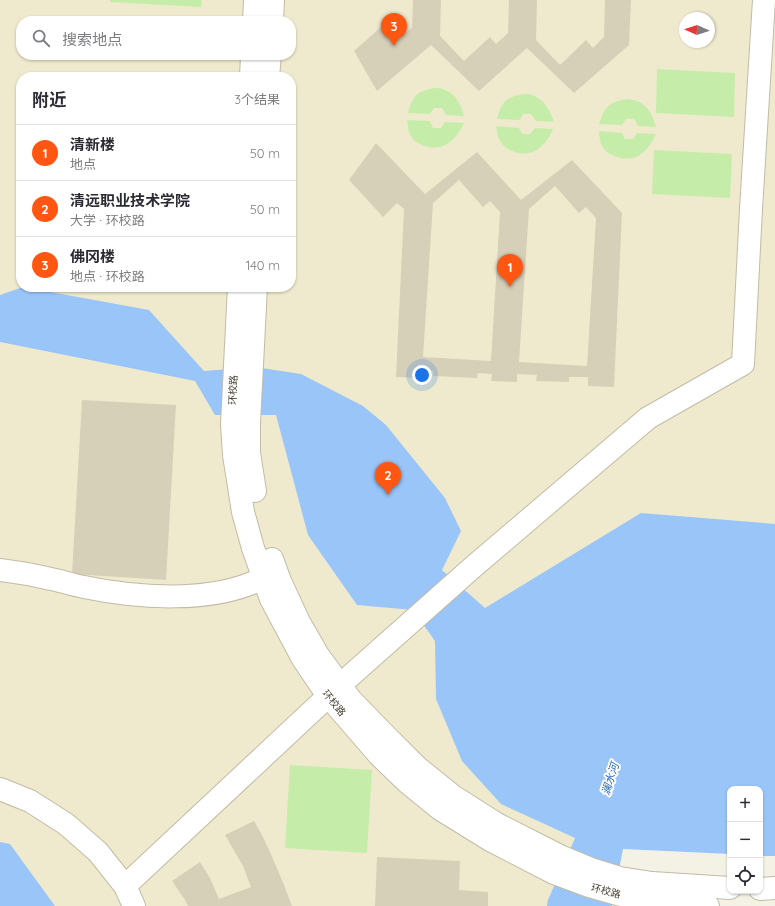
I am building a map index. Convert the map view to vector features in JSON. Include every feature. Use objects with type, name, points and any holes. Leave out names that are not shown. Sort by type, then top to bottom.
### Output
[{"type":"street","points":[[254,16],[255,0]]},
{"type":"street","points":[[272,16],[273,0]]},
{"type":"street","points":[[125,886],[334,690],[473,567],[648,418],[743,364],[764,0]]},
{"type":"street","points":[[251,72],[252,60]]},
{"type":"street","points":[[268,72],[270,60]]},
{"type":"street","name":"环校路","points":[[239,292],[243,363],[240,423],[234,455],[242,504],[253,548],[271,599],[291,638],[311,672],[334,690],[352,700],[386,737],[417,767],[453,796],[589,886],[619,886],[652,883],[727,888]]},
{"type":"street","name":"环校路","points":[[243,363],[255,292]]},
{"type":"street","name":"环校路","points":[[240,423],[249,453],[258,506],[269,549],[280,581],[299,622],[318,655],[334,690]]},
{"type":"street","points":[[0,570],[24,573],[83,587],[120,593],[170,596],[206,594],[234,589],[252,584],[263,578]]},
{"type":"street","points":[[0,789],[30,801],[66,824],[98,852],[125,886],[134,906]]},
{"type":"street","name":"环校路","points":[[619,886],[654,902],[708,906]]},
{"type":"street","points":[[763,889],[775,888]]},
{"type":"shaded area","points":[[0,0],[775,0],[775,703],[650,712],[599,906],[0,906]]},
{"type":"green space","points":[[110,0],[202,0],[201,7],[110,2]]},
{"type":"green space","points":[[657,69],[735,73],[734,117],[656,113]]},
{"type":"green space","points":[[435,88],[443,89],[452,94],[460,104],[464,116],[446,115],[442,108],[434,108],[430,114],[408,113],[414,98],[420,92]]},
{"type":"green space","points":[[524,94],[532,95],[541,100],[549,110],[554,122],[536,121],[531,114],[523,114],[520,120],[497,119],[503,104],[509,98]]},
{"type":"green space","points":[[627,99],[637,101],[644,105],[652,115],[656,127],[638,126],[634,119],[626,119],[622,125],[599,124],[603,113],[608,106],[612,103]]},
{"type":"green space","points":[[407,120],[430,121],[433,128],[441,128],[445,122],[464,123],[449,143],[444,146],[432,147],[418,143],[410,135]]},
{"type":"green space","points":[[496,126],[519,128],[522,134],[530,134],[535,128],[553,129],[547,140],[538,149],[534,152],[522,153],[512,151],[504,146],[498,137]]},
{"type":"green space","points":[[599,131],[622,133],[625,139],[633,139],[637,133],[656,134],[649,146],[641,154],[636,157],[624,158],[614,156],[606,151],[601,144]]},
{"type":"green space","points":[[654,150],[732,154],[730,198],[652,194]]},
{"type":"green space","points":[[290,765],[372,770],[367,853],[285,848]]},
{"type":"water","name":"澜水河","points":[[16,289],[16,292],[50,292],[149,310],[204,371],[255,367],[301,374],[363,406],[386,425],[445,498],[461,531],[442,570],[485,608],[641,513],[775,524],[775,856],[763,856],[763,786],[727,786],[727,854],[623,849],[612,906],[547,906],[548,900],[575,838],[501,804],[462,761],[436,699],[435,641],[413,610],[357,605],[308,535],[276,415],[215,415],[195,381],[0,342],[0,295]]},
{"type":"water","points":[[0,842],[10,844],[55,906],[0,906]]},
{"type":"building","points":[[413,0],[441,0],[440,36],[464,61],[490,37],[496,44],[508,33],[509,0],[537,0],[536,40],[560,65],[586,40],[593,48],[604,37],[605,0],[631,0],[629,45],[574,93],[527,48],[479,91],[431,45],[377,91],[354,51],[391,18],[405,33],[412,28]]},
{"type":"building","points":[[376,143],[425,194],[477,152],[521,200],[572,160],[622,213],[614,387],[588,386],[588,377],[569,377],[569,382],[536,381],[537,375],[517,374],[517,382],[491,381],[492,374],[478,373],[477,378],[433,376],[433,371],[421,370],[421,378],[396,377],[404,209],[397,203],[383,217],[349,180]],"holes":[[[459,180],[483,207],[490,201],[500,212],[491,361],[423,357],[433,203]],[[555,186],[579,213],[586,207],[596,218],[587,366],[519,362],[529,209]]]},
{"type":"building","points":[[82,400],[176,405],[166,580],[72,574]]},
{"type":"building","points":[[254,821],[270,852],[292,906],[188,906],[172,881],[200,862],[210,878],[219,899],[251,887],[243,866],[225,835]]},
{"type":"building","points":[[377,857],[460,861],[459,890],[488,892],[488,906],[375,906]]},
{"type":"place","name":"佛冈楼","points":[[394,46]]},
{"type":"place","name":"清新楼","points":[[510,287]]},
{"type":"place","name":"清远职业技术学院","points":[[388,495]]}]
